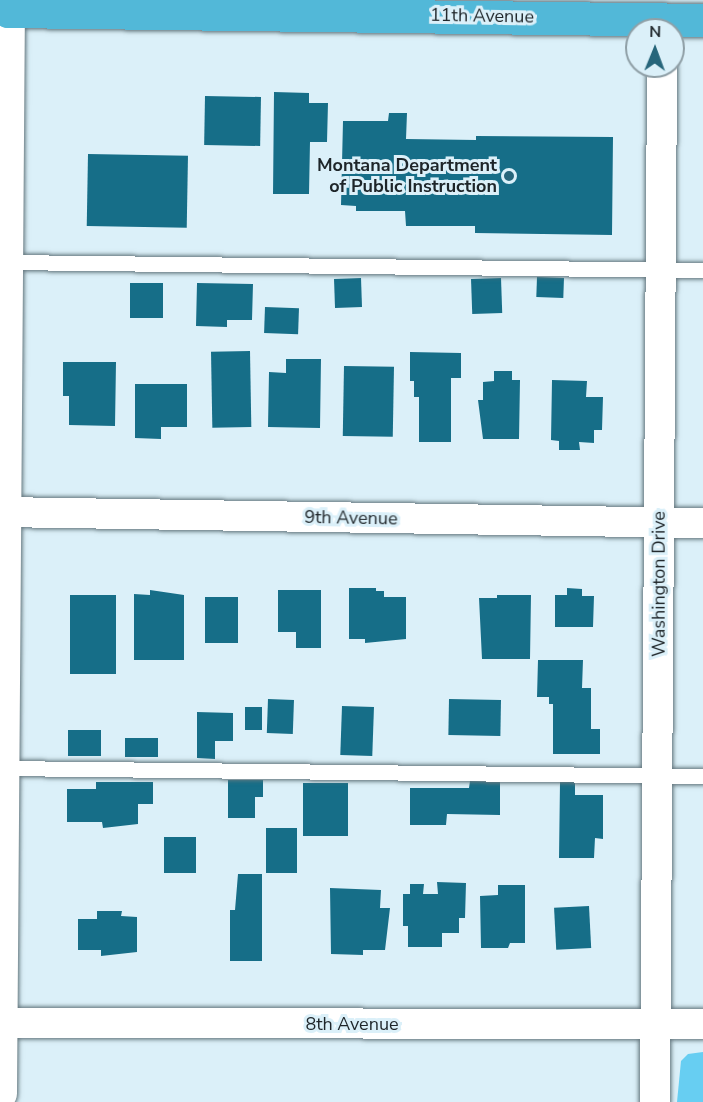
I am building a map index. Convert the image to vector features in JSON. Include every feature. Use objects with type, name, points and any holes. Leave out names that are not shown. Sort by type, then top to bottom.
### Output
[{"type":"highway","name":"11th Avenue","points":[[8,6],[279,7],[663,16],[703,20]]},
{"type":"street","points":[[0,1094],[1,512],[8,6]]},
{"type":"street","name":"Washington Drive","points":[[655,1102],[662,78]]},
{"type":"street","name":"9th Avenue","points":[[1,512],[703,523]]},
{"type":"street","name":"8th Avenue","points":[[0,1023],[703,1024]]},
{"type":"lane","points":[[4,262],[703,270]]},
{"type":"lane","points":[[1,768],[703,776]]},
{"type":"shaded area","points":[[703,1052],[703,1102],[677,1102],[681,1061],[688,1054]]},
{"type":"building","points":[[274,92],[309,93],[309,103],[328,103],[327,142],[310,142],[309,194],[273,194]]},
{"type":"building","points":[[205,96],[261,97],[260,146],[204,145]]},
{"type":"building","name":"Montana Department of Public Instruction","points":[[389,113],[407,113],[406,139],[476,140],[476,136],[613,137],[612,235],[475,233],[475,226],[406,226],[405,211],[356,211],[356,206],[341,205],[343,121],[388,121]]},
{"type":"building","points":[[88,154],[188,156],[187,228],[87,226]]},
{"type":"building","points":[[537,277],[564,278],[563,298],[536,297]]},
{"type":"building","points":[[361,278],[362,307],[335,308],[334,279]]},
{"type":"building","points":[[501,278],[502,313],[472,314],[471,279]]},
{"type":"building","points":[[130,283],[163,283],[163,318],[130,318]]},
{"type":"building","points":[[197,283],[253,284],[252,320],[227,320],[227,327],[196,326]]},
{"type":"building","points":[[265,307],[299,308],[298,334],[264,333]]},
{"type":"building","points":[[250,351],[251,427],[212,428],[211,352]]},
{"type":"building","points":[[410,352],[461,353],[461,378],[451,378],[451,442],[419,442],[419,397],[414,397],[414,381],[410,381]]},
{"type":"building","points":[[286,359],[321,359],[320,428],[268,427],[269,372],[286,373]]},
{"type":"building","points":[[63,362],[116,362],[115,426],[69,425],[69,396],[63,396]]},
{"type":"building","points":[[344,366],[394,367],[393,437],[343,436]]},
{"type":"building","points":[[494,371],[512,371],[512,380],[520,380],[519,439],[483,439],[478,400],[483,400],[483,382],[494,381]]},
{"type":"building","points":[[552,380],[587,381],[586,397],[603,397],[602,430],[594,430],[594,443],[579,442],[580,450],[559,450],[559,441],[551,440]]},
{"type":"building","points":[[135,384],[187,384],[187,427],[161,427],[161,439],[135,438]]},
{"type":"building","points":[[349,588],[376,588],[376,591],[384,591],[384,597],[406,597],[406,639],[365,643],[365,639],[349,639]]},
{"type":"building","points":[[567,588],[582,589],[582,596],[594,596],[593,627],[555,627],[555,595],[567,595]]},
{"type":"building","points":[[150,590],[184,595],[184,660],[134,660],[134,594],[150,595]]},
{"type":"building","points":[[278,590],[321,590],[321,648],[296,648],[296,632],[278,632]]},
{"type":"building","points":[[70,595],[116,595],[116,674],[70,674]]},
{"type":"building","points":[[497,595],[531,595],[530,659],[482,659],[479,598],[497,598]]},
{"type":"building","points":[[205,597],[238,597],[238,643],[205,643]]},
{"type":"building","points":[[538,660],[583,660],[582,688],[591,688],[591,729],[600,729],[600,754],[553,754],[553,704],[549,704],[549,697],[537,697]]},
{"type":"building","points":[[268,699],[294,700],[293,734],[267,733]]},
{"type":"building","points":[[449,699],[501,700],[500,736],[448,735]]},
{"type":"building","points":[[342,706],[374,707],[372,756],[340,755]]},
{"type":"building","points":[[245,707],[262,707],[262,730],[245,730]]},
{"type":"building","points":[[197,712],[233,713],[233,741],[215,741],[215,759],[197,758]]},
{"type":"building","points":[[68,730],[101,730],[101,756],[68,756]]},
{"type":"building","points":[[125,738],[158,738],[158,757],[125,757]]},
{"type":"building","points":[[228,780],[263,780],[263,797],[255,797],[255,818],[228,818]]},
{"type":"building","points":[[470,781],[500,782],[500,815],[447,814],[446,825],[410,825],[410,788],[469,788]]},
{"type":"building","points":[[575,781],[575,795],[603,795],[603,839],[595,838],[594,858],[559,858],[560,782]]},
{"type":"building","points":[[96,782],[153,782],[153,804],[138,804],[138,824],[103,828],[102,822],[67,822],[67,789],[96,789]]},
{"type":"building","points":[[303,783],[348,783],[348,836],[303,836]]},
{"type":"building","points":[[266,828],[297,828],[297,873],[266,873]]},
{"type":"building","points":[[164,837],[196,837],[196,873],[164,873]]},
{"type":"building","points":[[238,874],[262,874],[262,961],[230,961],[230,910],[235,910]]},
{"type":"building","points":[[437,882],[466,883],[465,918],[459,918],[459,933],[442,933],[442,947],[408,947],[408,926],[403,926],[403,894],[410,894],[410,884],[424,884],[423,894],[438,894]]},
{"type":"building","points":[[498,885],[525,885],[525,943],[510,943],[508,948],[481,948],[480,896],[498,895]]},
{"type":"building","points":[[330,888],[381,890],[380,908],[390,908],[385,950],[363,950],[363,955],[331,954]]},
{"type":"building","points":[[589,906],[591,948],[556,950],[554,908]]},
{"type":"building","points":[[97,911],[122,911],[121,916],[137,917],[137,952],[101,956],[101,950],[78,950],[78,919],[97,919]]},
{"type":"place","name":"Montana Department of Public Instruction","points":[[509,176]]}]
